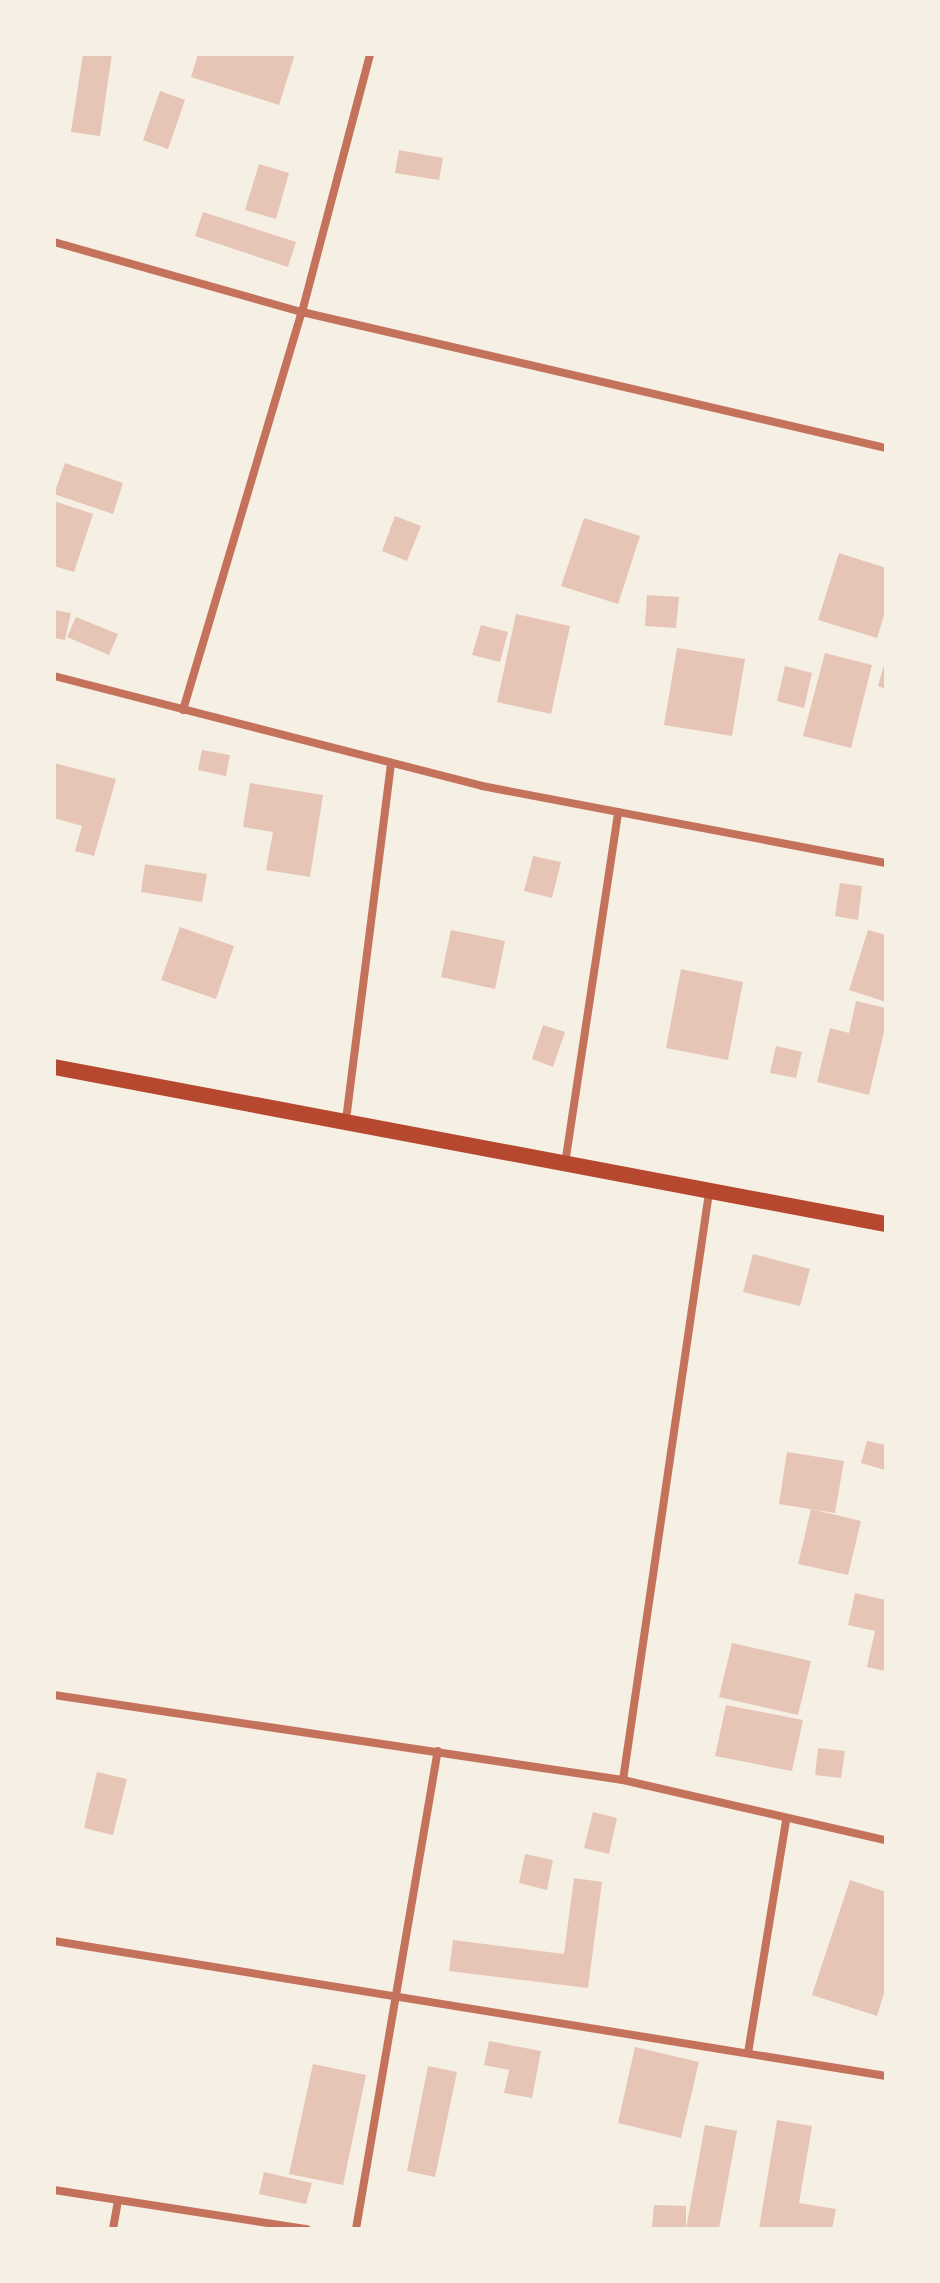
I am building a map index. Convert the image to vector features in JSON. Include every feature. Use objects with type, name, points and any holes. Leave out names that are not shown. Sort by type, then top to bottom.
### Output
[{"type":"main road","points":[[54,1067],[886,1224]]},
{"type":"street","points":[[183,710],[302,312],[370,54]]},
{"type":"street","points":[[54,242],[302,312],[886,448]]},
{"type":"street","points":[[54,676],[482,786],[886,863]]},
{"type":"street","points":[[346,1120],[391,763]]},
{"type":"street","points":[[565,1164],[618,812]]},
{"type":"street","points":[[623,1780],[709,1193]]},
{"type":"street","points":[[54,1695],[623,1780],[786,1820],[886,1840]]},
{"type":"street","points":[[356,2229],[438,1751]]},
{"type":"street","points":[[748,2053],[786,1820]]},
{"type":"street","points":[[54,1941],[886,2076]]},
{"type":"street","points":[[54,2190],[307,2229]]},
{"type":"street","points":[[113,2229],[118,2200]]},
{"type":"building","points":[[83,54],[112,54],[100,136],[71,132]]},
{"type":"building","points":[[198,54],[295,54],[279,105],[191,77]]},
{"type":"building","points":[[160,91],[185,100],[168,149],[143,140]]},
{"type":"building","points":[[399,150],[443,158],[439,180],[395,173]]},
{"type":"building","points":[[259,164],[289,173],[276,219],[245,210]]},
{"type":"building","points":[[203,212],[296,242],[288,267],[195,236]]},
{"type":"building","points":[[65,463],[123,483],[113,514],[54,494]]},
{"type":"building","points":[[54,501],[93,514],[74,572],[54,566]]},
{"type":"building","points":[[395,516],[421,526],[407,561],[382,551]]},
{"type":"building","points":[[584,518],[640,536],[618,604],[561,586]]},
{"type":"building","points":[[839,553],[886,568],[886,609],[877,638],[818,620]]},
{"type":"building","points":[[647,595],[679,597],[676,628],[645,626]]},
{"type":"building","points":[[54,610],[71,613],[65,640],[54,638]]},
{"type":"building","points":[[516,614],[570,626],[551,714],[497,702]]},
{"type":"building","points":[[76,617],[118,634],[109,655],[67,637]]},
{"type":"building","points":[[481,625],[508,632],[500,662],[472,655]]},
{"type":"building","points":[[677,648],[745,659],[732,736],[664,725]]},
{"type":"building","points":[[825,653],[872,665],[851,748],[803,736]]},
{"type":"building","points":[[886,662],[886,689],[878,686]]},
{"type":"building","points":[[785,666],[812,673],[804,708],[777,701]]},
{"type":"building","points":[[202,750],[230,755],[226,776],[198,770]]},
{"type":"building","points":[[54,763],[116,779],[94,856],[75,851],[82,826],[54,818]]},
{"type":"building","points":[[250,783],[323,795],[310,877],[266,870],[273,832],[243,827]]},
{"type":"building","points":[[533,856],[561,862],[552,898],[524,891]]},
{"type":"building","points":[[145,864],[207,874],[202,902],[141,892]]},
{"type":"building","points":[[840,883],[862,886],[858,920],[835,916]]},
{"type":"building","points":[[180,927],[234,946],[216,999],[161,980]]},
{"type":"building","points":[[451,930],[505,941],[495,989],[441,977]]},
{"type":"building","points":[[868,930],[886,935],[886,1002],[849,990]]},
{"type":"building","points":[[681,969],[743,982],[728,1060],[666,1048]]},
{"type":"building","points":[[856,1001],[886,1008],[886,1024],[869,1095],[817,1082],[830,1028],[849,1033]]},
{"type":"building","points":[[543,1025],[565,1032],[553,1067],[532,1059]]},
{"type":"building","points":[[776,1046],[802,1052],[796,1078],[770,1073]]},
{"type":"building","points":[[753,1254],[810,1269],[800,1306],[743,1292]]},
{"type":"building","points":[[867,1441],[886,1445],[885,1470],[861,1463]]},
{"type":"building","points":[[787,1452],[844,1461],[835,1513],[779,1504]]},
{"type":"building","points":[[811,1509],[861,1521],[848,1575],[798,1564]]},
{"type":"building","points":[[855,1593],[886,1600],[886,1671],[867,1667],[875,1631],[848,1625]]},
{"type":"building","points":[[732,1643],[811,1661],[798,1715],[719,1697]]},
{"type":"building","points":[[726,1705],[803,1720],[792,1771],[715,1756]]},
{"type":"building","points":[[818,1748],[845,1751],[841,1778],[815,1775]]},
{"type":"building","points":[[97,1772],[127,1779],[113,1835],[84,1828]]},
{"type":"building","points":[[593,1812],[617,1818],[609,1854],[584,1848]]},
{"type":"building","points":[[525,1854],[553,1860],[547,1890],[519,1883]]},
{"type":"building","points":[[574,1878],[602,1882],[588,1988],[449,1971],[453,1940],[564,1954]]},
{"type":"building","points":[[850,1880],[886,1892],[886,1987],[877,2016],[812,1995]]},
{"type":"building","points":[[489,2041],[541,2051],[532,2098],[504,2093],[509,2070],[484,2065]]},
{"type":"building","points":[[635,2047],[699,2062],[681,2138],[618,2123]]},
{"type":"building","points":[[313,2064],[366,2075],[343,2185],[289,2174]]},
{"type":"building","points":[[428,2066],[457,2072],[435,2177],[407,2171]]},
{"type":"building","points":[[777,2120],[812,2126],[799,2203],[836,2209],[832,2229],[759,2229]]},
{"type":"building","points":[[705,2125],[737,2131],[719,2229],[686,2229]]},
{"type":"building","points":[[264,2172],[312,2183],[306,2204],[259,2194]]},
{"type":"building","points":[[654,2205],[686,2206],[686,2229],[652,2229]]}]
